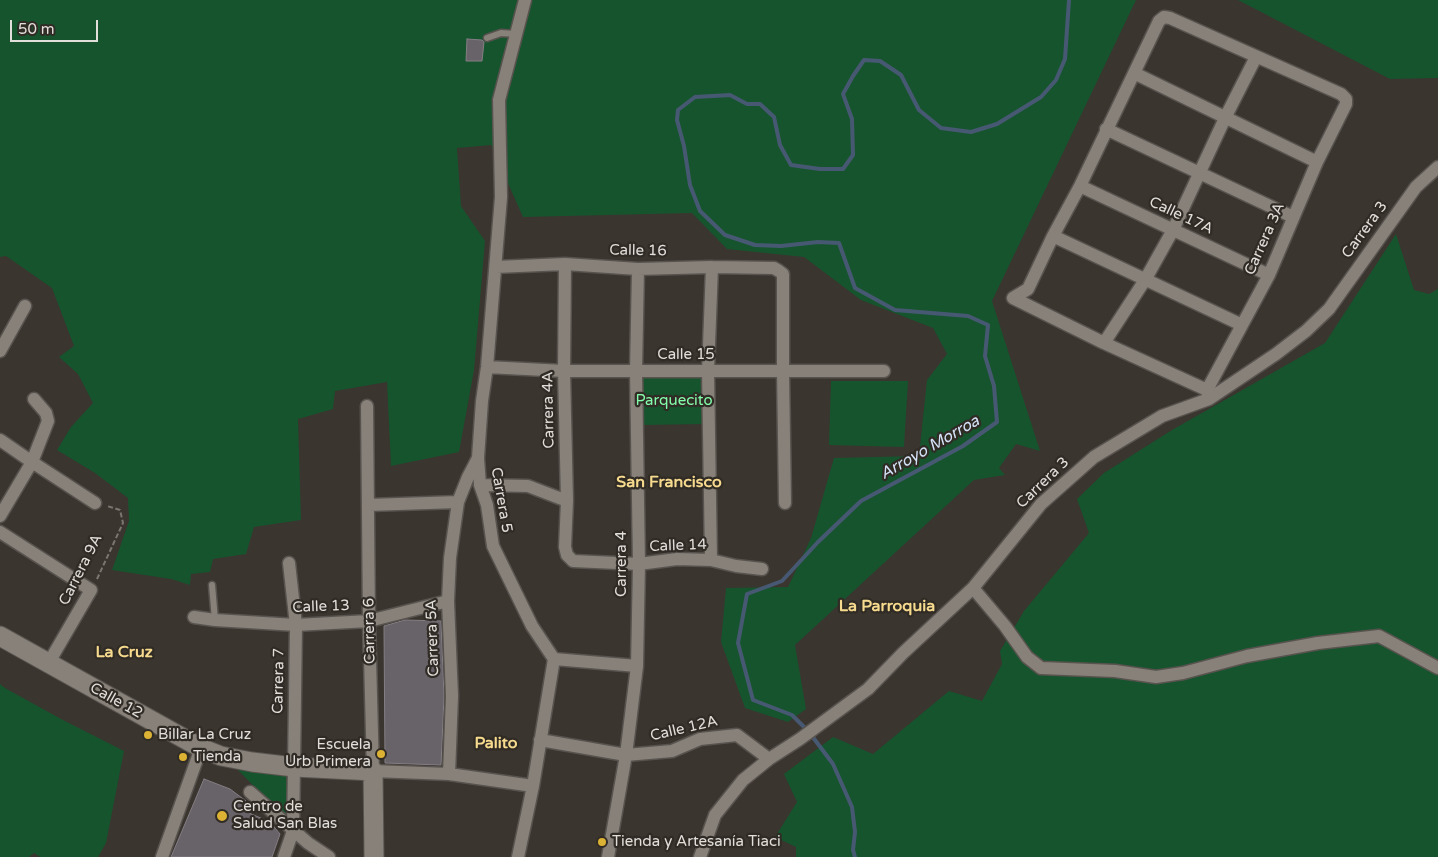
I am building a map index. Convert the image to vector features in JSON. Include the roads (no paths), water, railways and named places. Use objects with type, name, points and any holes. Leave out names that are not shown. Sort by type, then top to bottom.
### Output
[{"type":"street","name":"Carrera 5","points":[[525,0],[499,100],[501,197],[478,458],[480,485],[488,505],[493,546],[532,626],[554,659]]},
{"type":"street","points":[[1104,343],[1145,280],[1173,230],[1226,116],[1256,57],[1170,18],[1164,17],[1159,21],[1028,289],[1013,298],[1208,395]]},
{"type":"street","name":"Carrera 3A","points":[[1208,395],[1268,275],[1317,162],[1346,104],[1346,98],[1342,94],[1256,57]]},
{"type":"street","points":[[1134,72],[1317,162]]},
{"type":"street","points":[[1106,129],[1293,217]]},
{"type":"street","name":"Carrera 3","points":[[700,857],[716,815],[743,780],[769,759],[800,739],[868,689],[903,652],[974,588],[1041,504],[1094,457],[1162,416],[1208,395],[1299,337],[1329,309],[1416,187],[1438,167]]},
{"type":"street","name":"Calle 17A","points":[[1080,186],[1268,275]]},
{"type":"street","points":[[1053,236],[1242,325]]},
{"type":"street","name":"Calle 16","points":[[496,267],[565,264],[638,269],[774,268],[783,274],[783,372]]},
{"type":"street","name":"Carrera 4A","points":[[565,264],[564,372],[567,501],[565,547],[567,555]]},
{"type":"street","points":[[711,560],[708,371],[712,267]]},
{"type":"street","name":"Carrera 4","points":[[608,857],[626,755],[637,666],[639,564],[636,372],[638,269]]},
{"type":"street","points":[[0,351],[25,306]]},
{"type":"street","name":"Calle 15","points":[[487,367],[564,372],[884,371]]},
{"type":"street","points":[[783,372],[786,503]]},
{"type":"street","points":[[0,516],[32,462],[48,421],[46,412],[34,399]]},
{"type":"street","name":"Carrera 6","points":[[367,406],[374,857]]},
{"type":"street","points":[[0,440],[95,503]]},
{"type":"street","name":"Carrera 5A","points":[[449,774],[452,696],[448,602],[450,558],[458,502],[478,458]]},
{"type":"street","points":[[480,485],[528,486],[567,501]]},
{"type":"street","points":[[369,506],[458,502]]},
{"type":"street","name":"Carrera 9A","points":[[0,532],[91,590],[48,664]]},
{"type":"street","name":"Calle 14","points":[[567,555],[573,561],[639,564],[677,559],[711,560],[736,566],[762,569]]},
{"type":"street","name":"Carrera 7","points":[[284,857],[293,831],[296,624],[289,563]]},
{"type":"street","points":[[974,588],[1027,657],[1041,668],[1115,671],[1156,677],[1183,673],[1247,656],[1318,643],[1379,636],[1438,668]]},
{"type":"street","name":"Calle 13","points":[[194,617],[215,620],[296,624],[370,621],[448,602]]},
{"type":"street","name":"Calle 12","points":[[0,636],[201,748],[221,756],[294,767],[449,774],[532,786]]},
{"type":"street","points":[[518,857],[554,659],[637,666]]},
{"type":"street","name":"Calle 12A","points":[[540,740],[626,755],[672,751],[700,738],[737,735],[769,759]]},
{"type":"street","points":[[162,857],[201,748]]},
{"type":"street","points":[[250,792],[308,844],[329,857]]},
{"type":"lane","points":[[487,38],[501,33],[516,34]]},
{"type":"lane","points":[[212,585],[215,620]]},
{"type":"waterway","name":"Arroyo Morroa","points":[[855,857],[853,850],[855,832],[852,807],[833,764],[809,732],[792,715],[753,700],[738,643],[747,594],[782,581],[818,542],[861,501],[963,446],[997,422],[994,386],[985,356],[988,325],[968,316],[895,310],[855,288],[839,243],[818,242],[781,246],[755,245],[725,235],[700,211],[690,185],[684,146],[677,120],[678,110],[695,97],[730,95],[747,104],[760,104],[774,117],[780,145],[791,165],[820,169],[843,169],[853,155],[852,119],[843,94],[864,60],[880,61],[901,75],[919,110],[941,128],[971,132],[997,124],[1041,97],[1056,80],[1065,59],[1069,0]]},
{"type":"place","name":"Billar La Cruz","points":[[148,735]]},
{"type":"place","name":"Escuela Urb Primera","points":[[381,754]]},
{"type":"place","name":"Tienda","points":[[183,757]]},
{"type":"place","name":"Centro de Salud San Blas","points":[[222,816]]},
{"type":"place","name":"Tienda y Artesanía Tiaci","points":[[602,842]]},
{"type":"district","name":"San Francisco","points":[[669,483]]},
{"type":"district","name":"La Parroquia","points":[[887,607]]},
{"type":"district","name":"La Cruz","points":[[124,653]]},
{"type":"district","name":"Palito","points":[[496,744]]},
{"type":"park label","name":"Parquecito","points":[[674,401]]}]
